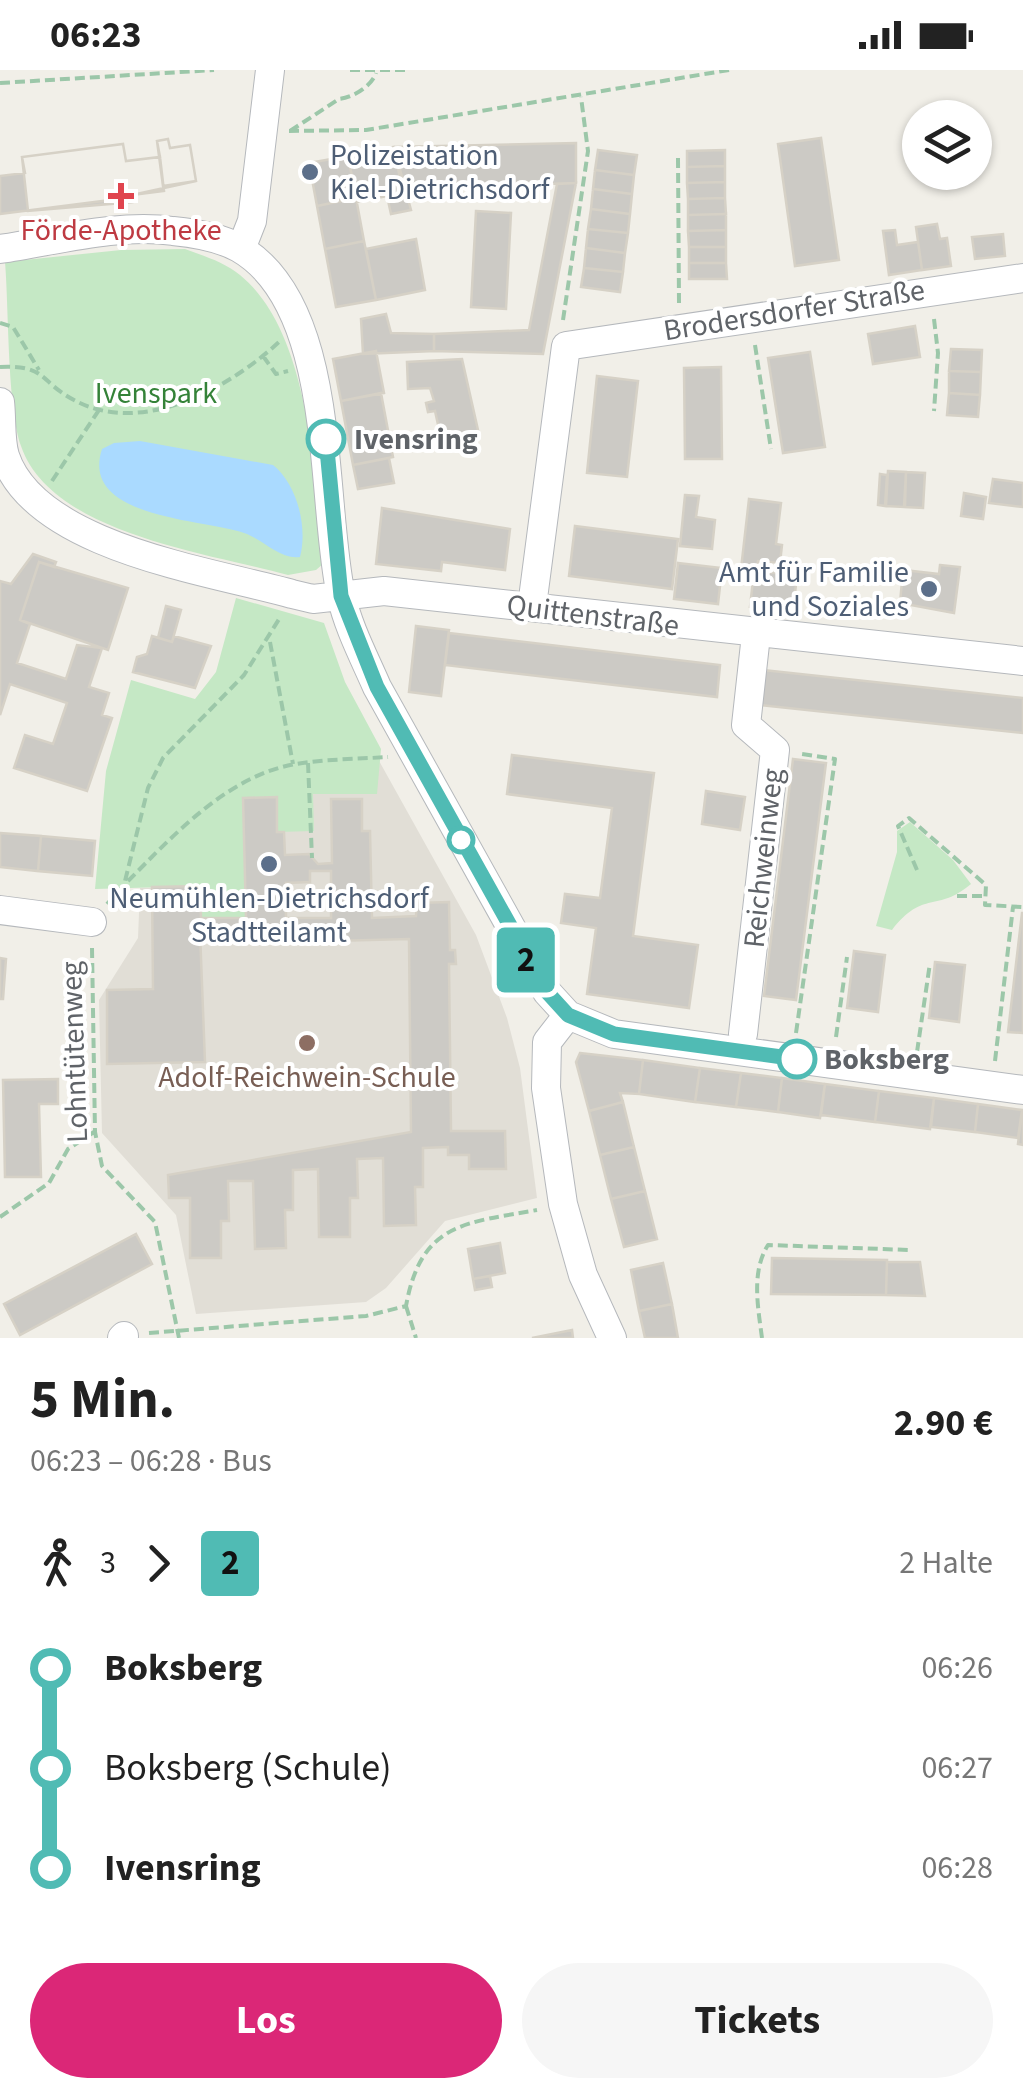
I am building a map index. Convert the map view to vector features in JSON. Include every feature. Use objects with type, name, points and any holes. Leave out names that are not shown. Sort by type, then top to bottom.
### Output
[{"type":"street","points":[[241,249],[277,131],[267,100],[270,70]]},
{"type":"street","points":[[0,249],[170,230],[241,249],[280,290],[310,365],[325,428],[341,596],[377,687],[528,964],[568,1015],[614,1034],[1023,1090]]},
{"type":"street","name":"Brodersdorfer Straße","points":[[566,346],[680,326],[1023,278]]},
{"type":"street","points":[[532,606],[566,346]]},
{"type":"street","points":[[0,402],[5,455],[19,482],[63,524],[95,540],[292,594],[313,599],[341,596]]},
{"type":"street","name":"Quittenstraße","points":[[341,596],[384,591],[756,636],[1023,661]]},
{"type":"street","name":"Reichweinweg","points":[[743,1034],[775,750],[746,725],[756,636]]},
{"type":"street","points":[[0,910],[92,922]]},
{"type":"street","points":[[568,1015],[547,1042],[544,1066],[564,1204],[583,1275],[612,1338]]},
{"type":"path","points":[[0,83],[214,70]]},
{"type":"path","points":[[350,70],[407,70]]},
{"type":"path","points":[[277,131],[366,130],[729,70]]},
{"type":"path","points":[[277,131],[348,98],[374,80],[376,73]]},
{"type":"path","points":[[566,346],[563,315],[588,151],[581,97]]},
{"type":"path","points":[[678,158],[680,326]]},
{"type":"path","points":[[930,289],[938,353],[934,412]]},
{"type":"path","points":[[750,316],[771,448]]},
{"type":"path","points":[[0,323],[13,326],[39,370],[76,401],[100,409],[166,408],[223,383],[263,356]]},
{"type":"path","points":[[0,367],[39,370]]},
{"type":"path","points":[[37,501],[73,455],[100,409]]},
{"type":"path","points":[[124,885],[148,788],[163,758],[244,675],[269,640],[292,594]]},
{"type":"path","points":[[269,640],[292,764]]},
{"type":"path","points":[[775,750],[835,758],[795,1042]]},
{"type":"path","points":[[92,922],[124,885],[195,817],[226,795],[292,764],[414,755]]},
{"type":"path","points":[[308,763],[312,858]]},
{"type":"path","points":[[917,870],[898,826],[910,818],[986,886],[984,905],[1023,907]]},
{"type":"path","points":[[957,896],[983,896]]},
{"type":"path","points":[[998,1032],[1012,907]]},
{"type":"path","name":"Lohntütenweg","points":[[92,922],[94,1132],[102,1166],[155,1222],[179,1338]]},
{"type":"path","points":[[835,1047],[847,957]]},
{"type":"path","points":[[916,1059],[930,963]]},
{"type":"path","points":[[0,1217],[49,1182],[68,1149],[94,1132]]},
{"type":"path","points":[[416,1338],[406,1306],[410,1282],[442,1232],[456,1225],[564,1204]]},
{"type":"path","points":[[762,1338],[756,1294],[760,1258],[768,1245],[910,1250]]},
{"type":"path","points":[[123,1337],[177,1329],[366,1316],[406,1306]]},
{"type":"shaded area","name":"Adolf-Reichwein-Schule","points":[[378,759],[476,935],[507,1018],[520,1068],[537,1198],[445,1221],[386,1288],[366,1302],[196,1314],[176,1215],[102,1133],[99,1000],[138,938],[140,888],[200,886],[243,798],[277,797],[313,831],[313,794]]},
{"type":"green space","name":"Ivenspark","points":[[185,249],[240,275],[264,301],[282,333],[295,369],[312,450],[324,563],[316,570],[288,575],[177,548],[98,520],[64,500],[38,476],[21,446],[11,382],[5,262],[121,250]]},
{"type":"green space","points":[[236,598],[324,623],[345,682],[381,749],[377,794],[313,794],[314,831],[277,832],[276,797],[244,798],[246,918],[201,918],[200,886],[95,889],[106,771],[131,680],[195,699],[216,672]]},
{"type":"green space","points":[[910,822],[953,860],[971,884],[949,898],[913,910],[892,930],[876,926],[897,852],[897,831]]},
{"type":"water","points":[[140,441],[273,465],[288,483],[298,507],[303,533],[300,557],[285,555],[244,533],[150,512],[109,490],[100,472],[102,449],[114,443]]},
{"type":"building","points":[[821,138],[839,260],[795,266],[778,144]]},
{"type":"building","points":[[168,139],[170,148],[190,145],[196,181],[132,195],[133,202],[112,204],[111,200],[0,214],[0,176],[25,173],[22,157],[123,144],[126,161],[160,157],[157,141]]},
{"type":"building","points":[[168,139],[170,148],[190,145],[196,181],[163,186],[157,141]]},
{"type":"building","points":[[576,143],[576,183],[402,189],[394,147]]},
{"type":"building","points":[[123,144],[126,161],[160,157],[164,191],[132,195],[133,202],[28,211],[22,157]]},
{"type":"building","points":[[394,147],[411,210],[391,214],[387,196],[357,202],[348,156]]},
{"type":"building","points":[[598,150],[637,155],[634,175],[595,170]]},
{"type":"building","points":[[725,150],[725,166],[687,167],[687,151]]},
{"type":"building","points":[[348,156],[356,198],[317,206],[309,163]]},
{"type":"building","points":[[725,166],[725,182],[687,183],[687,167]]},
{"type":"building","points":[[595,170],[634,175],[632,194],[593,189]]},
{"type":"building","points":[[725,182],[725,198],[688,199],[687,183]]},
{"type":"building","points":[[576,183],[543,354],[434,351],[434,334],[529,330],[557,184]]},
{"type":"building","points":[[593,189],[632,194],[630,214],[591,209]]},
{"type":"building","points":[[356,198],[364,241],[325,249],[317,206]]},
{"type":"building","points":[[725,198],[726,214],[688,215],[688,199]]},
{"type":"building","points":[[591,209],[630,214],[628,233],[588,229]]},
{"type":"building","points":[[476,211],[511,213],[506,309],[471,307]]},
{"type":"building","points":[[726,214],[726,230],[688,231],[688,215]]},
{"type":"building","points":[[937,224],[940,239],[947,238],[951,266],[922,270],[916,227]]},
{"type":"building","points":[[588,229],[628,233],[625,253],[586,248]]},
{"type":"building","points":[[726,230],[726,247],[689,247],[688,231]]},
{"type":"building","points":[[895,230],[897,245],[918,242],[922,270],[889,275],[883,231]]},
{"type":"building","points":[[1003,234],[1005,256],[975,259],[972,237]]},
{"type":"building","points":[[416,239],[425,290],[376,300],[366,249]]},
{"type":"building","points":[[364,241],[376,300],[336,307],[325,249]]},
{"type":"building","points":[[689,247],[726,247],[726,263],[689,263]]},
{"type":"building","points":[[586,248],[625,253],[623,272],[584,268]]},
{"type":"building","points":[[689,263],[726,263],[727,279],[689,279]]},
{"type":"building","points":[[584,268],[623,272],[620,292],[581,287]]},
{"type":"building","points":[[386,314],[391,333],[434,334],[434,351],[363,354],[361,319]]},
{"type":"building","points":[[915,326],[920,357],[873,364],[868,334]]},
{"type":"building","points":[[951,349],[982,350],[981,372],[949,371]]},
{"type":"building","points":[[376,351],[384,393],[341,401],[333,359]]},
{"type":"building","points":[[810,352],[825,447],[783,453],[768,358]]},
{"type":"building","points":[[462,359],[478,430],[441,438],[435,411],[428,412],[426,403],[434,401],[430,388],[408,389],[407,362]]},
{"type":"building","points":[[721,367],[722,459],[685,459],[684,368]]},
{"type":"building","points":[[949,371],[981,372],[980,395],[949,393]]},
{"type":"building","points":[[597,376],[638,381],[627,477],[587,473]]},
{"type":"building","points":[[381,393],[393,457],[353,465],[341,401]]},
{"type":"building","points":[[949,393],[980,395],[978,417],[947,415]]},
{"type":"building","points":[[389,458],[394,483],[358,489],[353,465]]},
{"type":"building","points":[[888,471],[906,472],[904,507],[886,506]]},
{"type":"building","points":[[906,472],[925,473],[923,508],[905,507]]},
{"type":"building","points":[[880,474],[887,475],[885,506],[878,505]]},
{"type":"building","points":[[993,479],[1023,483],[1023,507],[989,503]]},
{"type":"building","points":[[964,493],[986,497],[983,519],[961,516]]},
{"type":"building","points":[[685,495],[699,496],[696,517],[715,520],[712,549],[680,546]]},
{"type":"building","points":[[749,499],[781,503],[776,544],[782,545],[780,563],[758,561],[756,571],[741,569]]},
{"type":"building","points":[[382,508],[510,529],[505,570],[442,562],[441,571],[376,564]]},
{"type":"building","points":[[575,526],[678,539],[672,589],[569,576]]},
{"type":"building","points":[[33,554],[56,562],[54,567],[39,562],[20,620],[30,624],[17,663],[66,679],[77,645],[102,648],[89,687],[109,693],[102,715],[112,718],[87,791],[14,768],[25,735],[53,744],[67,703],[10,684],[0,715],[0,581],[11,584]]},
{"type":"building","points":[[39,562],[128,588],[108,650],[20,620]]},
{"type":"building","points":[[678,563],[722,568],[718,604],[674,599]]},
{"type":"building","name":"Amt für Familie und Soziales","points":[[940,565],[960,567],[954,613],[900,603],[903,570],[939,574]]},
{"type":"building","points":[[754,571],[797,575],[793,612],[750,607]]},
{"type":"building","points":[[166,606],[181,610],[172,642],[158,638]]},
{"type":"building","points":[[416,626],[449,630],[441,696],[409,692]]},
{"type":"building","points":[[449,633],[720,665],[717,697],[445,665]]},
{"type":"building","points":[[152,636],[172,642],[174,636],[211,646],[195,688],[133,672],[137,657],[147,654]]},
{"type":"building","points":[[763,670],[1023,698],[1023,733],[759,705]]},
{"type":"building","points":[[512,755],[654,773],[633,936],[698,945],[689,1008],[587,994],[596,928],[561,923],[565,894],[600,898],[612,808],[507,794]]},
{"type":"building","points":[[793,759],[826,763],[796,1000],[764,996]]},
{"type":"building","points":[[706,791],[745,797],[740,830],[702,824]]},
{"type":"building","points":[[277,797],[277,832],[284,832],[285,855],[309,854],[318,864],[332,863],[331,799],[362,799],[362,831],[370,831],[372,918],[416,916],[417,903],[449,902],[450,950],[455,950],[456,964],[449,964],[451,1131],[505,1131],[506,1169],[469,1169],[469,1155],[448,1155],[448,1147],[423,1148],[423,1187],[415,1187],[416,1225],[384,1226],[383,1158],[357,1159],[358,1198],[350,1198],[350,1237],[319,1237],[318,1169],[293,1170],[293,1210],[285,1210],[286,1248],[255,1249],[253,1181],[228,1181],[229,1221],[221,1221],[221,1258],[190,1258],[190,1198],[169,1198],[168,1175],[411,1132],[409,939],[332,941],[332,930],[283,931],[284,941],[246,941],[246,931],[200,932],[205,1062],[107,1064],[107,990],[153,989],[152,887],[200,886],[201,918],[246,918],[243,798]],"holes":[[[310,871],[331,871],[331,918],[286,918],[286,883],[310,882]]]},
{"type":"building","points":[[0,833],[41,836],[38,871],[0,867]]},
{"type":"building","points":[[41,836],[95,841],[92,876],[38,871]]},
{"type":"building","points":[[1023,913],[1023,1033],[1008,1032]]},
{"type":"building","points":[[854,951],[885,955],[878,1012],[847,1008]]},
{"type":"building","points":[[0,958],[6,959],[3,999],[0,999]]},
{"type":"building","points":[[935,962],[965,965],[959,1022],[929,1018]]},
{"type":"building","points":[[580,1053],[643,1060],[639,1094],[620,1093],[623,1102],[589,1111],[576,1062]]},
{"type":"building","points":[[643,1060],[700,1068],[695,1102],[639,1094]]},
{"type":"building","points":[[700,1068],[741,1073],[736,1107],[695,1102]]},
{"type":"building","points":[[741,1073],[782,1078],[778,1112],[736,1107]]},
{"type":"building","points":[[782,1078],[825,1084],[820,1118],[778,1112]]},
{"type":"building","points":[[58,1079],[58,1104],[39,1104],[41,1177],[5,1177],[3,1080]]},
{"type":"building","points":[[825,1084],[879,1091],[875,1122],[821,1115]]},
{"type":"building","points":[[879,1091],[934,1098],[930,1129],[875,1122]]},
{"type":"building","points":[[934,1098],[978,1104],[975,1132],[931,1127]]},
{"type":"building","points":[[623,1102],[634,1147],[600,1155],[589,1111]]},
{"type":"building","points":[[978,1104],[1022,1110],[1018,1138],[975,1132]]},
{"type":"building","points":[[1023,1110],[1023,1145],[1018,1144]]},
{"type":"building","points":[[634,1147],[645,1191],[611,1199],[600,1155]]},
{"type":"building","points":[[645,1191],[657,1239],[624,1247],[611,1199]]},
{"type":"building","points":[[136,1234],[152,1264],[20,1335],[4,1304]]},
{"type":"building","points":[[500,1243],[505,1273],[473,1279],[468,1249]]},
{"type":"building","points":[[772,1258],[887,1260],[886,1295],[771,1294]]},
{"type":"building","points":[[887,1262],[920,1262],[925,1296],[886,1295]]},
{"type":"building","points":[[663,1263],[672,1304],[639,1311],[631,1270]]},
{"type":"building","points":[[490,1276],[492,1287],[475,1290],[473,1279]]},
{"type":"building","points":[[672,1304],[678,1338],[645,1338],[639,1311]]},
{"type":"building","points":[[572,1330],[573,1338],[532,1338]]},
{"type":"bus line","name":"2","points":[[326,439],[341,596],[357,642],[377,687],[547,992],[568,1015],[614,1034],[797,1059]]},
{"type":"place","name":"Polizeistation Kiel-Dietrichsdorf","points":[[310,172]]},
{"type":"place","name":"Förde-Apotheke","points":[[121,196]]},
{"type":"place","name":"Ivensring","points":[[326,439]]},
{"type":"place","name":"Amt für Familie und Soziales","points":[[929,589]]},
{"type":"place","name":"Neumühlen-Dietrichsdorf Stadtteilamt","points":[[269,864]]},
{"type":"place","name":"Adolf-Reichwein-Schule","points":[[307,1043]]},
{"type":"place","name":"Boksberg","points":[[797,1059]]}]
